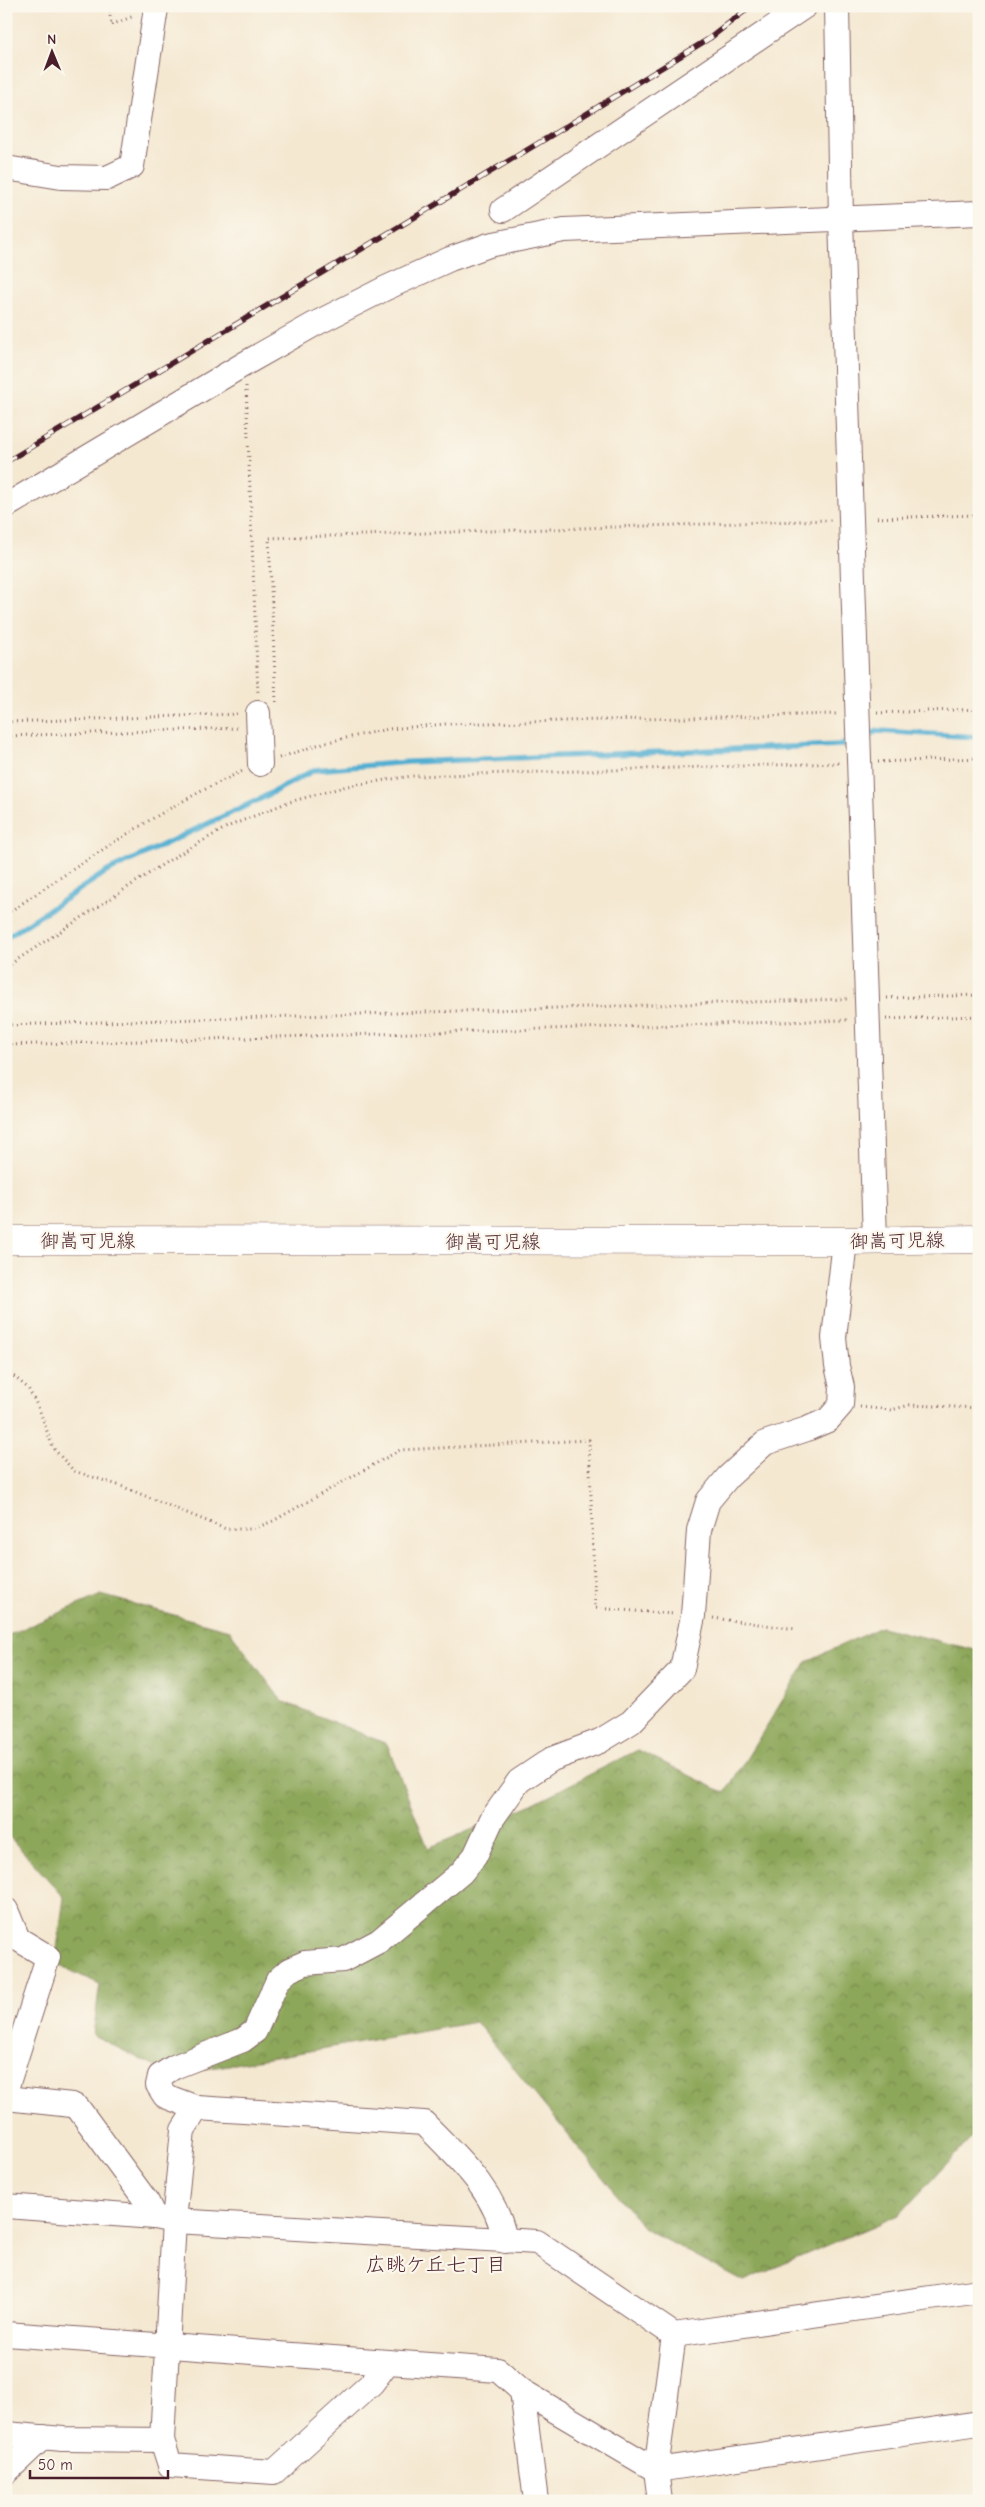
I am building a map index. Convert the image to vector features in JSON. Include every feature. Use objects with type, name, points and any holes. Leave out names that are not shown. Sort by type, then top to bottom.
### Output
[{"type":"main road","name":"御嵩可児線","points":[[6,1240],[845,1241],[874,1239],[979,1239]]},
{"type":"street","points":[[503,210],[805,6]]},
{"type":"street","points":[[837,6],[841,219],[874,1239]]},
{"type":"street","points":[[6,168],[61,176],[107,178],[132,166],[157,7]]},
{"type":"street","points":[[6,506],[246,363],[386,288],[450,259],[490,245],[564,230],[735,221],[979,213]]},
{"type":"street","points":[[265,716],[269,761]]},
{"type":"street","points":[[505,2241],[502,2225],[474,2174],[424,2123],[197,2108],[164,2096],[158,2085],[160,2076],[174,2067],[243,2040],[255,2031],[278,1980],[289,1970],[306,1963],[343,1960],[379,1941],[461,1873],[475,1856],[492,1819],[519,1781],[552,1759],[600,1741],[631,1722],[682,1669],[693,1616],[699,1530],[703,1514],[715,1490],[765,1443],[808,1429],[828,1420],[841,1404],[842,1388],[836,1366],[834,1338],[845,1241]]},
{"type":"street","points":[[6,1910],[18,1939],[48,1957],[6,2089]]},
{"type":"street","points":[[6,2098],[72,2104],[78,2108],[147,2202],[164,2219]]},
{"type":"street","points":[[197,2108],[183,2130],[164,2219],[168,2345],[162,2440],[170,2465],[274,2472],[372,2383],[387,2363]]},
{"type":"street","points":[[6,2206],[164,2219],[537,2242],[674,2335],[979,2291]]},
{"type":"street","points":[[6,2334],[498,2370],[522,2391],[656,2470],[979,2422]]},
{"type":"street","points":[[660,2501],[656,2470],[674,2335]]},
{"type":"street","points":[[522,2391],[536,2501]]},
{"type":"street","points":[[6,2434],[63,2439],[162,2440]]},
{"type":"street","points":[[6,2472],[43,2437]]},
{"type":"path","points":[[109,6],[111,25],[157,7]]},
{"type":"path","points":[[246,363],[265,716]]},
{"type":"path","points":[[265,716],[269,538],[979,515]]},
{"type":"path","points":[[6,914],[143,824],[207,787],[269,761],[323,743],[388,729],[446,724],[979,710]]},
{"type":"path","points":[[6,722],[265,716]]},
{"type":"path","points":[[6,736],[265,716]]},
{"type":"path","points":[[269,761],[278,748]]},
{"type":"path","points":[[6,967],[171,859],[227,827],[286,803],[347,786],[412,776],[979,758]]},
{"type":"path","points":[[6,1045],[867,1009],[979,995]]},
{"type":"path","points":[[6,1024],[867,1009],[979,1016]]},
{"type":"path","points":[[6,1370],[28,1388],[39,1409],[53,1448],[74,1471],[121,1486],[226,1529],[253,1530],[273,1521],[400,1450],[590,1440],[595,1608],[693,1616],[796,1629]]},
{"type":"path","points":[[841,1404],[890,1410],[910,1405],[979,1408]]},
{"type":"green space","points":[[101,1595],[229,1630],[282,1701],[387,1744],[428,1848],[528,1806],[638,1750],[725,1793],[807,1661],[881,1627],[979,1651],[979,2129],[899,2215],[743,2281],[644,2228],[476,2022],[171,2075],[93,2035],[100,1984],[55,1964],[64,1897],[6,1833],[6,1636]]},
{"type":"waterway","points":[[864,736],[878,731],[979,737]]},
{"type":"waterway","points":[[6,938],[106,872],[262,798],[314,770],[409,762],[841,745],[854,740]]},
{"type":"railway","points":[[6,462],[547,138],[710,38],[751,6]]},
{"type":"district","name":"広眺ケ丘七丁目","points":[[436,2264]]}]
